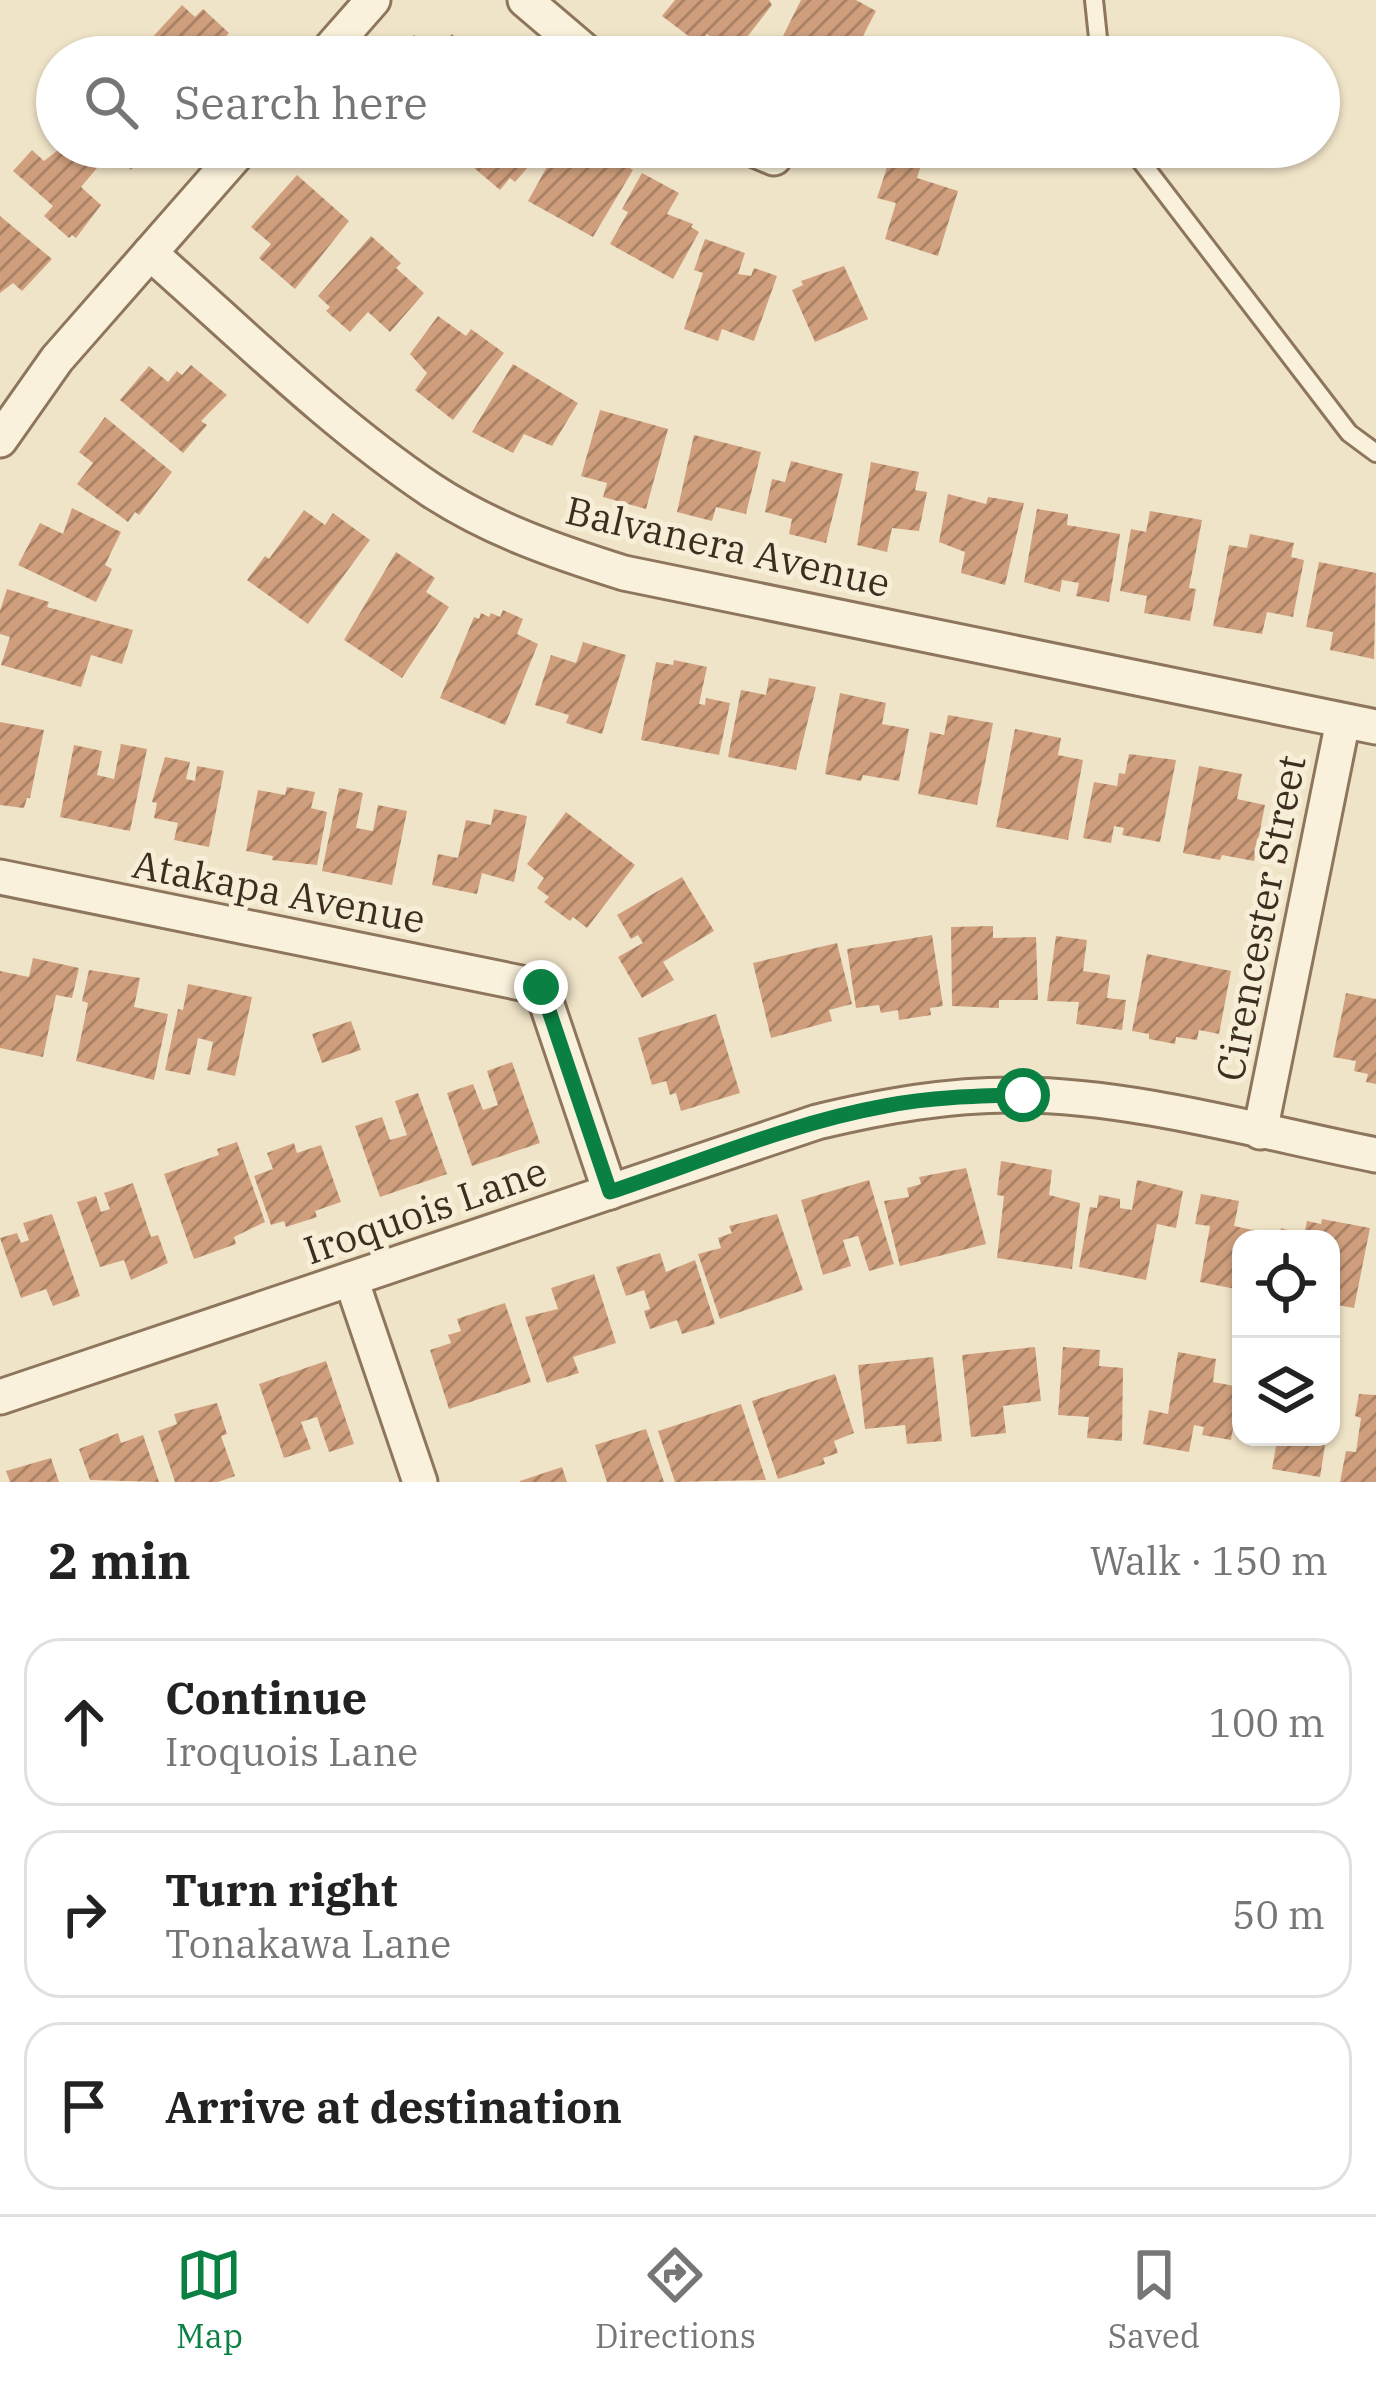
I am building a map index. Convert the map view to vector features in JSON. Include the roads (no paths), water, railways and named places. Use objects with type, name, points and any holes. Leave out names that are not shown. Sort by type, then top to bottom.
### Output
[{"type":"street","points":[[341,36],[373,0]]},
{"type":"street","points":[[525,0],[567,36]]},
{"type":"street","points":[[0,440],[57,359],[225,168]]},
{"type":"street","name":"Balvanera Avenue","points":[[150,253],[368,443],[433,491],[558,553],[624,573],[1359,724]]},
{"type":"street","name":"Cirencester Street","points":[[1259,1132],[1359,724]]},
{"type":"street","name":"Atakapa Avenue","points":[[0,877],[541,987],[610,1192]]},
{"type":"street","name":"Iroquois Lane","points":[[0,1397],[817,1122],[885,1106],[1023,1095],[1104,1101],[1376,1156]]},
{"type":"street","points":[[351,1279],[420,1482]]},
{"type":"lane","points":[[1094,0],[1098,36]]},
{"type":"lane","points":[[1146,168],[1349,433],[1376,453]]}]
